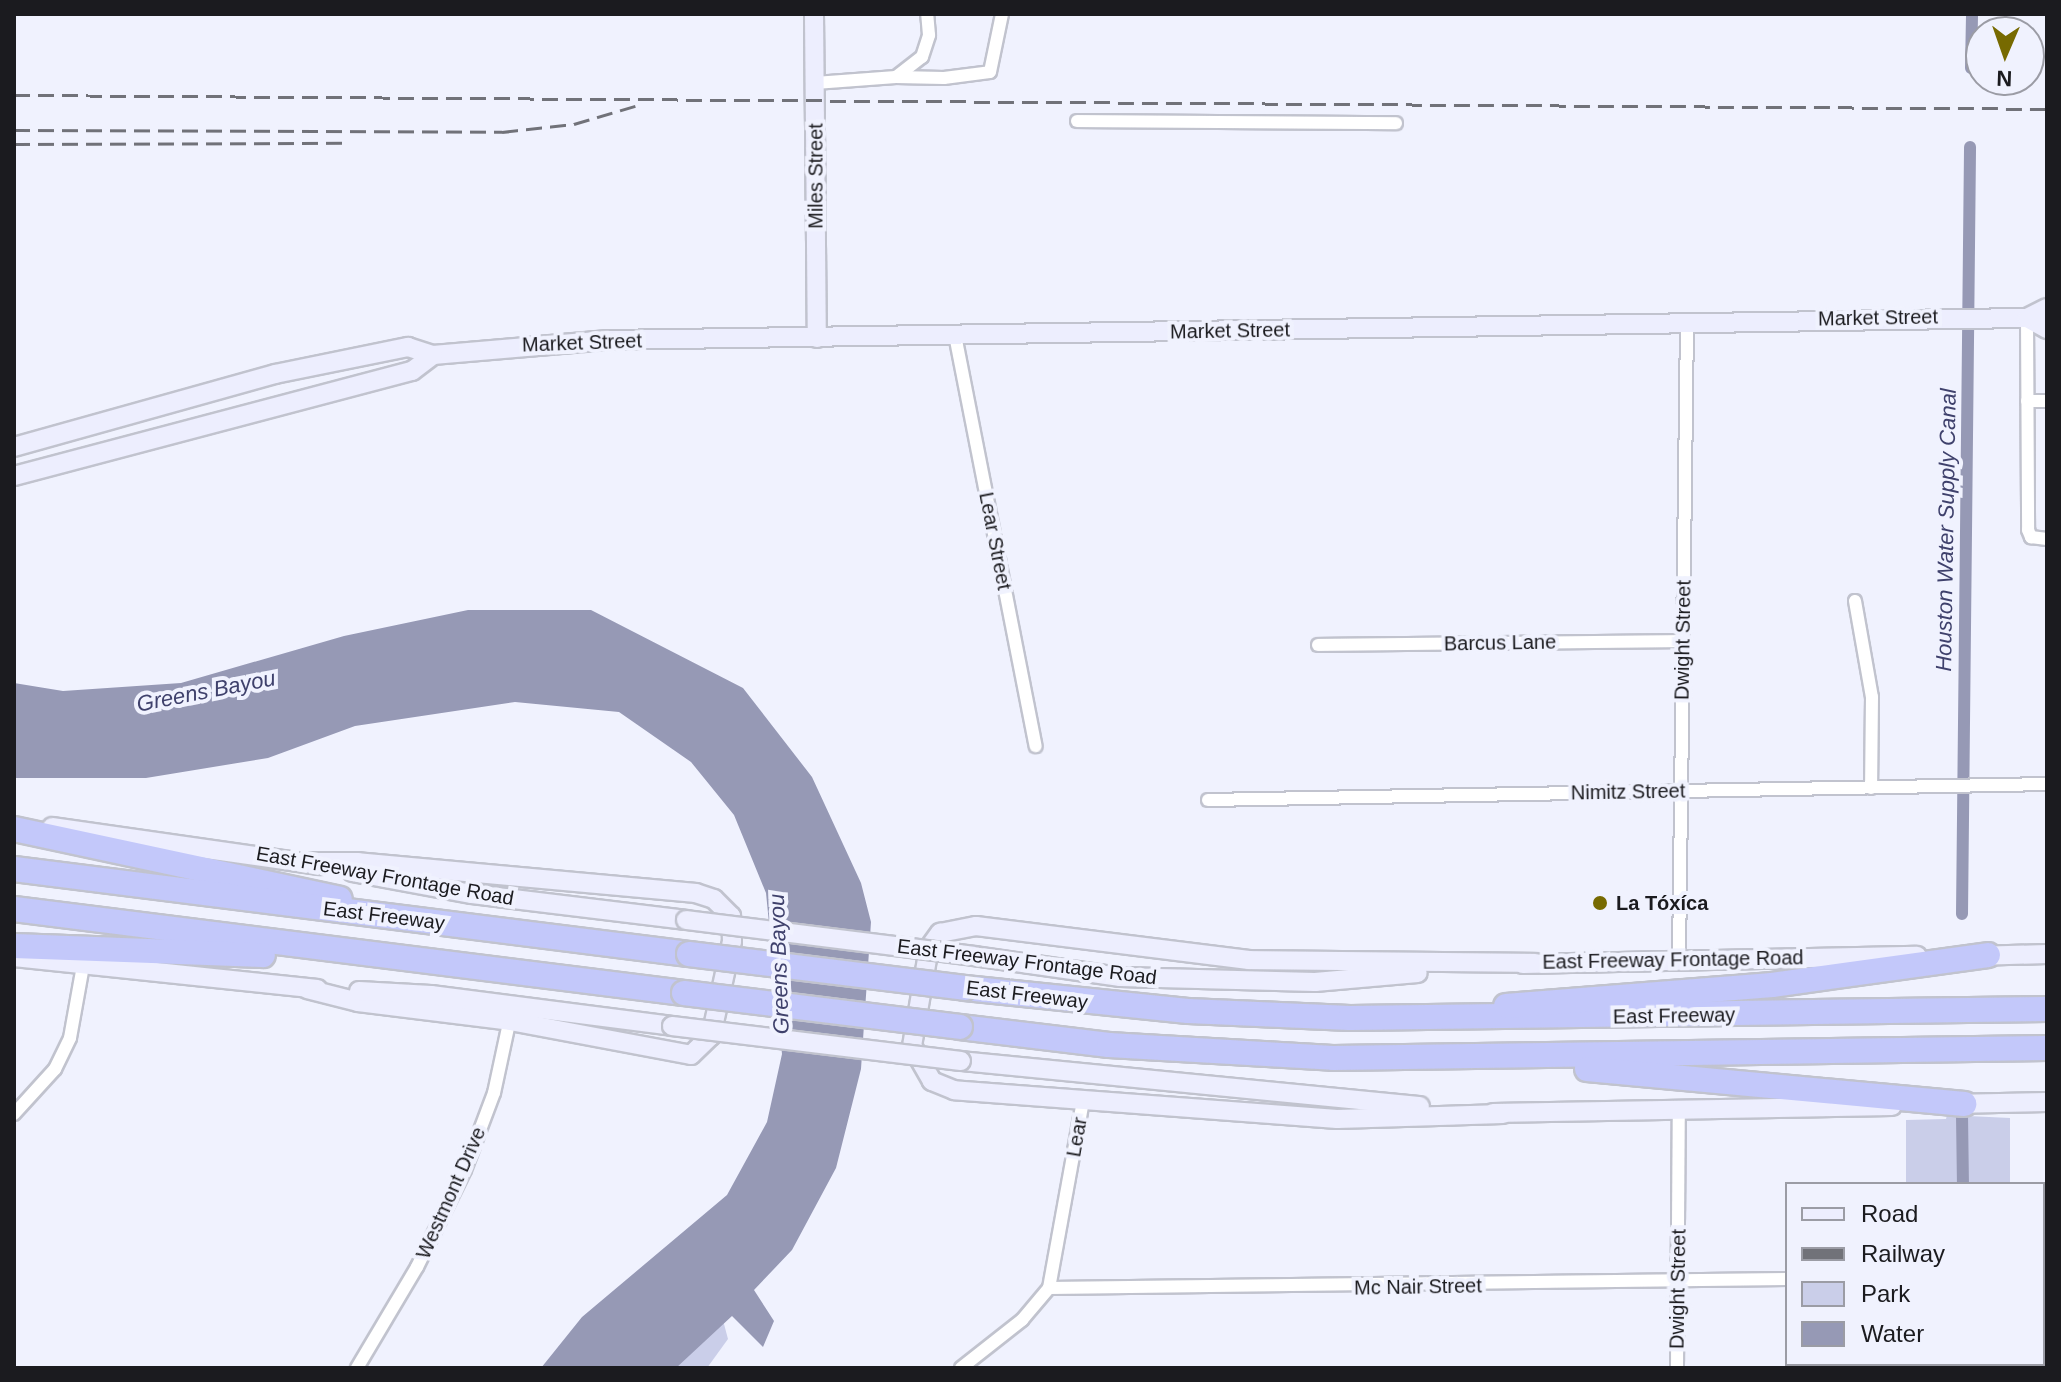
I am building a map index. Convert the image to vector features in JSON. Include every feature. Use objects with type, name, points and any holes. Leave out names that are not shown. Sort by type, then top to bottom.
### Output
[{"type":"highway","points":[[14,826],[300,887],[400,918]]},
{"type":"highway","name":"East Freeway","points":[[14,869],[965,988],[1188,1011],[1403,1019],[2047,1009]]},
{"type":"highway","name":"East Freeway","points":[[14,909],[960,1027],[1238,1054],[1493,1058],[2047,1048]]},
{"type":"highway","points":[[14,946],[404,958]]},
{"type":"highway","points":[[1403,1019],[1552,999],[1772,985],[1988,955]]},
{"type":"highway","points":[[1493,1058],[1964,1104]]},
{"type":"main road","name":"Miles Street","points":[[814,14],[817,338]]},
{"type":"main road","name":"Market Street","points":[[14,447],[344,357],[408,347],[433,355],[552,342],[1687,321],[2027,318],[2047,308]]},
{"type":"main road","name":"Market Street","points":[[2027,318],[2047,329]]},
{"type":"main road","name":"Market Street","points":[[14,476],[412,371],[433,355]]},
{"type":"main road","name":"East Freeway Frontage Road","points":[[14,826],[309,862],[472,894],[1120,977],[1315,982],[1535,963],[1679,958],[2047,954]]},
{"type":"main road","points":[[309,862],[358,862],[696,893],[714,899],[731,916],[732,941],[711,1036],[691,1055],[512,1013]]},
{"type":"main road","points":[[1535,963],[1249,960],[1168,954],[976,926],[940,933],[929,948],[912,1046],[932,1081],[954,1090],[1337,1119],[2047,1102]]},
{"type":"main road","points":[[14,957],[82,973],[307,989],[358,1002],[672,1026],[961,1061],[1503,1114]]},
{"type":"street","points":[[896,77],[922,57],[929,35],[927,14]]},
{"type":"street","points":[[815,83],[896,77],[944,78],[990,72],[1002,14]]},
{"type":"street","points":[[1077,121],[1396,123]]},
{"type":"street","points":[[2027,318],[2028,530],[2031,537],[2047,539]]},
{"type":"street","name":"Dwight Street","points":[[1679,958],[1687,321]]},
{"type":"street","name":"Lear Street","points":[[955,335],[1036,746]]},
{"type":"street","points":[[2027,401],[2047,401]]},
{"type":"street","points":[[1855,601],[1872,697],[1871,788]]},
{"type":"street","name":"Barcus Lane","points":[[1318,645],[1683,641]]},
{"type":"street","name":"Nimitz Street","points":[[1208,800],[2047,784]]},
{"type":"street","points":[[14,1114],[55,1069],[70,1038],[82,973]]},
{"type":"street","name":"Westmont Drive","points":[[357,1368],[417,1267],[465,1170],[494,1093],[512,1013]]},
{"type":"street","name":"Lear","points":[[1049,1288],[1083,1100]]},
{"type":"street","name":"Dwight Street","points":[[1677,1368],[1679,1113]]},
{"type":"street","name":"Mc Nair Street","points":[[1049,1288],[1450,1287],[1679,1279],[1785,1279]]},
{"type":"street","points":[[961,1368],[1022,1320],[1049,1288]]},
{"type":"green space","points":[[1947,1115],[2010,1118],[2010,1182],[1906,1182],[1906,1120],[1946,1119]]},
{"type":"green space","points":[[720,1309],[728,1339],[707,1368],[670,1368]]},
{"type":"water","name":"Greens Bayou","points":[[468,610],[591,610],[743,688],[812,777],[861,883],[871,922],[861,1069],[836,1168],[792,1250],[754,1290],[774,1321],[763,1347],[732,1316],[676,1368],[541,1368],[582,1317],[727,1195],[767,1122],[782,1054],[766,893],[734,815],[691,762],[619,712],[515,702],[355,726],[268,758],[146,778],[14,778],[14,683],[63,691],[181,683],[344,636]]},
{"type":"waterway","name":"Houston Water Supply Canal","points":[[1962,914],[1970,147]]},
{"type":"waterway","name":"Houston Water Supply Canal","points":[[1962,1115],[1963,1182]]},
{"type":"railway","points":[[14,95],[2047,109]]},
{"type":"railway","points":[[14,130],[502,132],[574,124],[635,106]]},
{"type":"railway","points":[[14,144],[346,143]]},
{"type":"place","name":"La Tóxíca","points":[[1600,903]]}]
